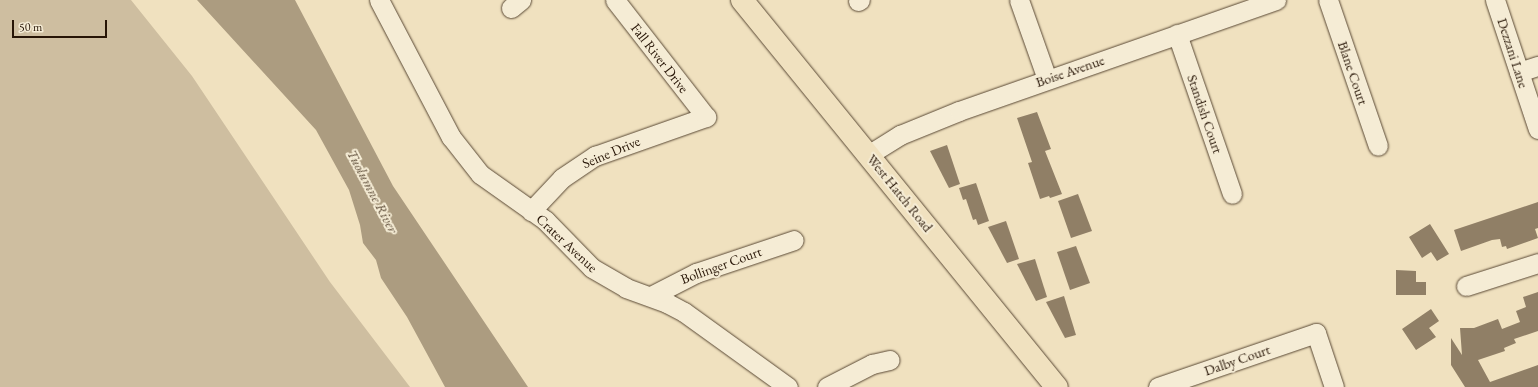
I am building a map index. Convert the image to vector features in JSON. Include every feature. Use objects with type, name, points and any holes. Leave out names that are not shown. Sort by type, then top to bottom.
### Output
[{"type":"main road","name":"West Hatch Road","points":[[742,0],[1057,387]]},
{"type":"street","name":"Crater Avenue","points":[[379,0],[451,137],[480,174],[545,220],[592,268],[626,288],[651,296],[684,312],[788,387]]},
{"type":"street","name":"Fall River Drive","points":[[615,0],[706,117]]},
{"type":"street","points":[[1019,0],[1046,79]]},
{"type":"street","name":"Boise Avenue","points":[[868,155],[900,135],[928,123],[1046,79],[1276,0]]},
{"type":"street","name":"Blane Court","points":[[1328,0],[1378,146]]},
{"type":"street","name":"Dezzani Lane","points":[[1495,0],[1538,129]]},
{"type":"street","name":"Standish Court","points":[[1177,34],[1232,194]]},
{"type":"street","points":[[1519,72],[1538,66]]},
{"type":"street","name":"Seine Drive","points":[[532,211],[562,178],[595,156],[706,117]]},
{"type":"street","name":"Bollinger Court","points":[[651,296],[696,272],[794,240]]},
{"type":"street","points":[[1466,286],[1538,263]]},
{"type":"street","name":"Dalby Court","points":[[1158,387],[1316,333],[1334,387]]},
{"type":"street","points":[[827,387],[872,364],[890,360]]},
{"type":"shaded area","points":[[0,0],[131,0],[192,76],[330,282],[410,387],[0,387]]},
{"type":"water","name":"Tuolumne River","points":[[197,0],[295,0],[393,186],[528,387],[445,387],[407,317],[381,278],[376,260],[363,243],[360,225],[349,190],[316,130]]},
{"type":"building","points":[[1037,112],[1051,149],[1045,151],[1062,194],[1050,198],[1049,196],[1040,199],[1028,163],[1032,162],[1017,118]]},
{"type":"building","points":[[947,145],[960,184],[949,188],[930,151]]},
{"type":"building","points":[[976,183],[989,221],[978,225],[976,219],[973,220],[966,199],[963,200],[959,188]]},
{"type":"building","points":[[1078,194],[1092,231],[1071,238],[1058,201]]},
{"type":"building","points":[[1538,202],[1538,228],[1535,229],[1538,238],[1507,249],[1506,246],[1502,247],[1500,239],[1492,240],[1461,251],[1454,230]]},
{"type":"building","points":[[1006,221],[1019,259],[1007,263],[988,227]]},
{"type":"building","points":[[1430,224],[1449,254],[1437,261],[1431,252],[1422,258],[1409,237]]},
{"type":"building","points":[[1076,246],[1090,283],[1070,290],[1057,252]]},
{"type":"building","points":[[1035,259],[1047,297],[1036,301],[1017,264]]},
{"type":"building","points":[[1396,270],[1416,271],[1416,282],[1426,282],[1426,295],[1396,295]]},
{"type":"building","points":[[1538,292],[1538,331],[1514,339],[1516,343],[1504,348],[1505,351],[1478,360],[1490,382],[1538,365],[1538,387],[1465,387],[1451,365],[1451,338],[1462,355],[1460,328],[1474,328],[1498,319],[1502,329],[1520,322],[1516,311],[1526,307],[1523,297]]},
{"type":"building","points":[[1064,296],[1076,335],[1065,338],[1046,302]]},
{"type":"building","points":[[1431,309],[1439,321],[1429,328],[1436,337],[1416,350],[1402,329]]}]
